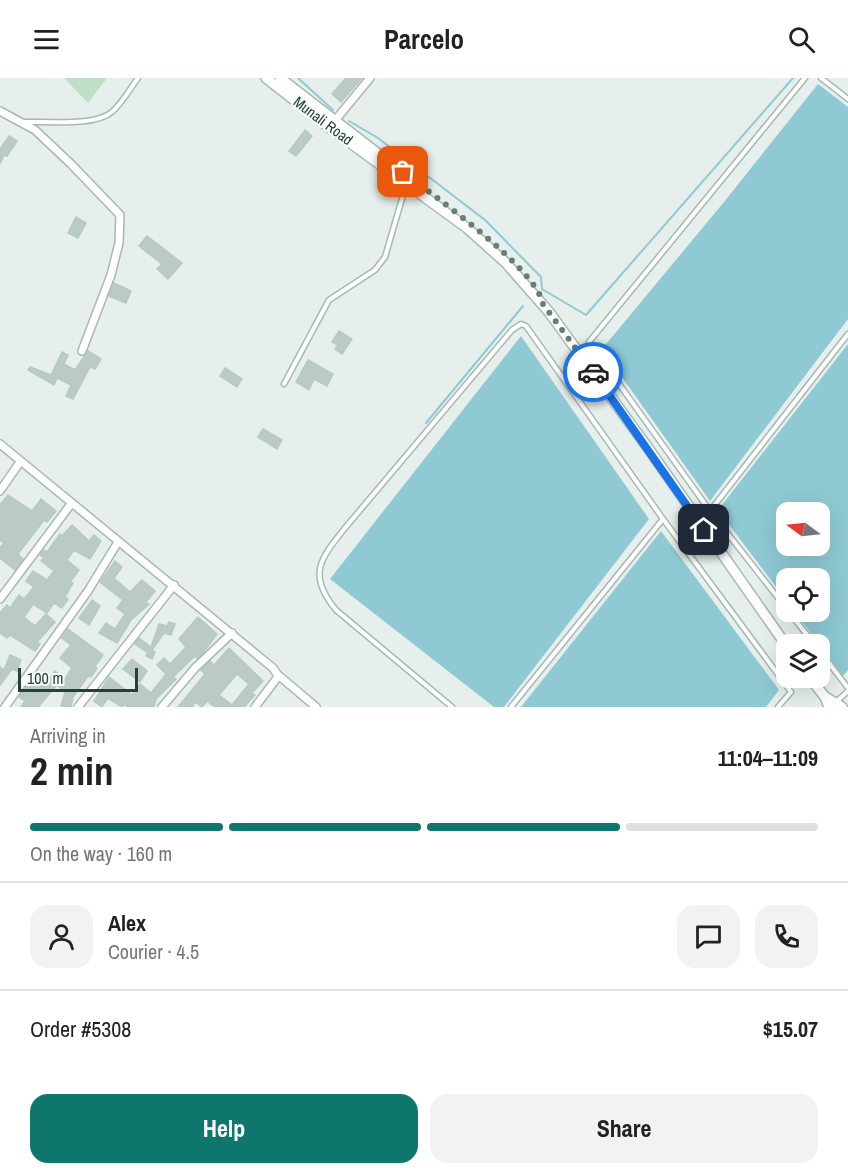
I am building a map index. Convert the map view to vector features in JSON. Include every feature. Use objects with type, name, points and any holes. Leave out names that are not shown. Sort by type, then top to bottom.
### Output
[{"type":"main road","name":"Munali Road","points":[[266,78],[489,239],[541,296],[543,304]]},
{"type":"main road","name":"Munali Road","points":[[280,78],[332,124],[485,243],[543,304],[648,448],[778,634]]},
{"type":"main road","points":[[818,688],[834,706]]},
{"type":"street","points":[[332,124],[370,78]]},
{"type":"street","points":[[0,111],[34,130],[117,210],[121,219],[119,243],[111,275],[82,351]]},
{"type":"street","points":[[0,444],[232,633],[316,707]]},
{"type":"street","points":[[0,491],[20,462]]},
{"type":"street","points":[[0,599],[3,590],[71,504]]},
{"type":"street","points":[[5,707],[80,603],[118,542]]},
{"type":"street","points":[[78,707],[174,585]]},
{"type":"street","points":[[162,707],[195,668],[232,633]]},
{"type":"street","points":[[255,707],[276,681],[277,674]]},
{"type":"lane","points":[[22,122],[85,122],[98,119],[112,112],[138,78]]},
{"type":"lane","points":[[776,595],[710,511],[589,342],[805,78]]},
{"type":"lane","points":[[821,78],[848,99]]},
{"type":"lane","points":[[284,384],[329,300],[375,270],[385,257],[407,183]]},
{"type":"lane","points":[[452,707],[336,610],[320,585],[320,568],[323,555],[345,528],[512,330],[521,324],[526,326],[790,692],[778,707]]},
{"type":"lane","points":[[710,511],[848,334]]},
{"type":"lane","points":[[511,707],[663,519]]},
{"type":"lane","points":[[797,622],[806,634]]},
{"type":"lane","points":[[830,665],[848,689],[834,706]]},
{"type":"green space","points":[[64,78],[107,78],[88,103]]},
{"type":"water","points":[[818,84],[848,107],[848,319],[710,501],[602,349]]},
{"type":"water","points":[[521,336],[649,519],[504,707],[494,707],[330,579]]},
{"type":"water","points":[[848,344],[848,670],[843,676],[830,659],[830,634],[812,634],[802,622],[830,622],[830,568],[776,568],[776,587],[718,510]]},
{"type":"water","points":[[661,531],[779,690],[766,707],[521,707]]},
{"type":"building","points":[[346,78],[362,78],[341,102],[332,94]]},
{"type":"building","points":[[305,130],[312,136],[296,156],[289,151]]},
{"type":"building","points":[[9,136],[17,141],[7,156],[4,155],[0,164],[0,149]]},
{"type":"building","points":[[76,217],[86,223],[78,238],[68,233]]},
{"type":"building","points":[[147,236],[182,263],[168,279],[157,269],[162,264],[139,246]]},
{"type":"building","points":[[114,283],[131,291],[126,303],[109,296]]},
{"type":"building","points":[[339,331],[352,339],[342,354],[335,349],[338,345],[332,342]]},
{"type":"building","points":[[88,351],[101,359],[95,369],[90,367],[73,399],[66,396],[71,385],[57,378],[54,385],[28,370],[30,367],[51,375],[62,352],[68,355],[64,364],[75,370]]},
{"type":"building","points":[[308,360],[333,374],[327,386],[314,379],[309,390],[296,382]]},
{"type":"building","points":[[225,368],[242,379],[237,387],[220,376]]},
{"type":"building","points":[[263,429],[282,440],[277,449],[258,437]]},
{"type":"building","points":[[8,495],[32,511],[41,499],[56,511],[47,522],[44,520],[18,554],[23,559],[15,570],[0,558],[0,548],[4,543],[0,540],[0,505]]},
{"type":"building","points":[[72,525],[89,541],[94,535],[101,541],[90,559],[74,550],[67,560],[79,570],[70,582],[73,583],[65,597],[68,599],[62,608],[54,603],[47,613],[33,604],[24,617],[35,626],[46,614],[55,622],[37,642],[40,644],[35,651],[10,635],[7,638],[0,633],[0,613],[7,605],[10,608],[19,595],[24,599],[34,587],[26,581],[33,571],[47,580],[54,571],[41,561],[44,558],[40,555],[44,550],[47,552],[60,534],[62,536]]},
{"type":"building","points":[[115,561],[122,567],[114,578],[130,592],[142,580],[155,591],[146,602],[149,604],[131,620],[117,643],[99,633],[106,623],[115,629],[125,614],[117,608],[123,600],[100,582]]},
{"type":"building","points":[[92,600],[100,606],[89,625],[79,618]]},
{"type":"building","points":[[198,617],[217,634],[202,654],[197,658],[195,656],[173,677],[176,679],[156,699],[154,707],[128,707],[124,704],[122,707],[108,698],[102,707],[94,701],[109,677],[132,695],[140,684],[151,693],[166,674],[157,665],[164,658],[170,664],[186,647],[179,639]]},
{"type":"building","points":[[169,622],[175,624],[171,635],[164,633],[152,650],[155,652],[152,659],[146,656],[148,653],[135,644],[139,638],[151,647],[159,624],[167,626]]},
{"type":"building","points":[[68,629],[103,655],[95,666],[97,668],[91,677],[88,676],[73,697],[71,707],[61,706],[65,692],[57,685],[38,707],[21,707],[25,701],[19,697],[36,673],[47,682],[55,671],[65,679],[72,668],[60,658],[71,645],[62,638]]},
{"type":"building","points":[[229,648],[263,681],[252,693],[255,695],[244,707],[215,707],[207,701],[202,707],[195,702],[192,707],[178,707],[205,674],[201,670],[210,661],[214,665]],"holes":[[[237,674],[249,684],[232,705],[219,695]]]},
{"type":"building","points":[[10,655],[21,660],[17,671],[12,669],[0,685],[0,667],[4,670]]},
{"type":"building","points":[[132,659],[147,671],[140,682],[123,669]]},
{"type":"waterway","points":[[298,78],[333,110]]},
{"type":"waterway","points":[[349,121],[378,138],[485,220],[541,277],[542,289],[586,315],[793,78]]},
{"type":"waterway","points":[[426,423],[523,306]]},
{"type":"way so far","points":[[403,172],[489,239],[510,260],[541,296],[543,304],[593,372]]},
{"type":"route","points":[[593,372],[704,530]]}]
